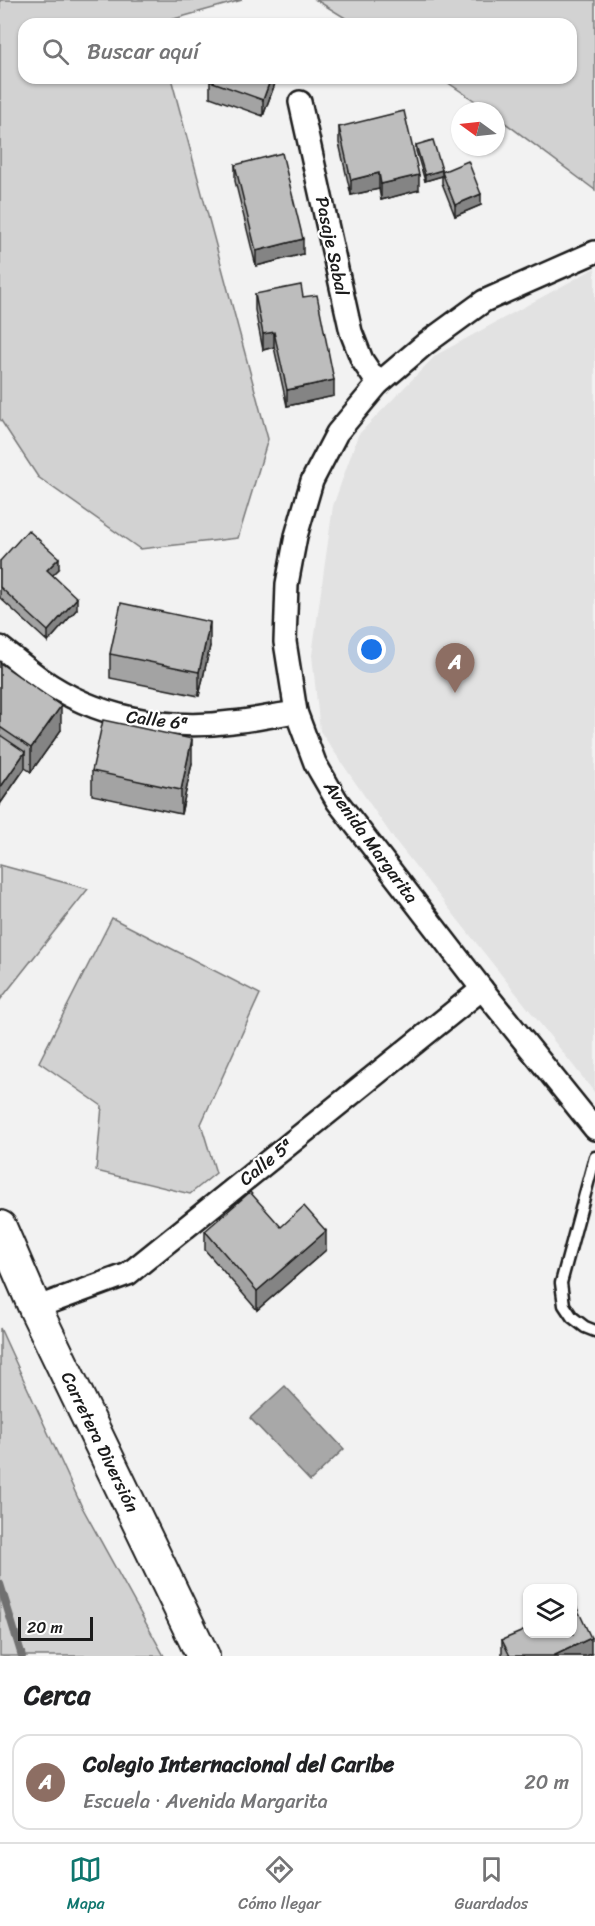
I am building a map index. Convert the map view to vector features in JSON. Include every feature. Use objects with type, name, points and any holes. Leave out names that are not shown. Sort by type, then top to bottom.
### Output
[{"type":"main road","name":"Carretera Diversión","points":[[0,1227],[35,1308],[203,1656]]},
{"type":"street","name":"Pasaje Sabal","points":[[300,102],[351,333],[362,360],[378,384]]},
{"type":"street","name":"Avenida Margarita","points":[[595,252],[484,301],[425,344],[378,384],[336,433],[312,481],[296,536],[287,584],[285,642],[296,711],[315,763],[337,801],[482,989],[595,1129]]},
{"type":"street","name":"Calle 6ª","points":[[0,647],[41,679],[82,702],[133,720],[183,725],[231,723],[296,711]]},
{"type":"street","name":"Calle 5ª","points":[[35,1308],[128,1274],[482,989]]},
{"type":"lane","points":[[595,1157],[561,1283],[564,1305],[572,1317],[595,1331]]},
{"type":"shaded area","points":[[0,0],[242,0],[178,18],[18,18],[18,84],[173,84],[268,439],[238,538],[140,549],[38,477],[0,419]]},
{"type":"shaded area","points":[[316,0],[595,0],[595,190],[505,123],[505,102],[477,102],[450,84],[577,84],[577,18],[345,18]]},
{"type":"shaded area","points":[[595,268],[595,1093],[394,839],[320,731],[312,655],[333,506],[358,435],[436,355]]},
{"type":"shaded area","points":[[0,865],[88,889],[0,1000]]},
{"type":"shaded area","points":[[112,918],[260,994],[201,1124],[216,1173],[190,1194],[96,1171],[102,1106],[39,1062]]},
{"type":"shaded area","points":[[0,1328],[82,1507],[164,1656],[0,1656]]},
{"type":"shaded area","points":[[285,1386],[344,1449],[310,1481],[250,1418]]},
{"type":"building","points":[[218,84],[269,84],[263,100]]},
{"type":"building","points":[[404,111],[419,175],[381,184],[379,173],[351,180],[339,127]]},
{"type":"building","points":[[433,140],[442,170],[425,175],[416,145]]},
{"type":"building","points":[[282,153],[303,239],[256,251],[235,165]]},
{"type":"building","points":[[468,161],[481,194],[455,205],[442,172]]},
{"type":"building","points":[[301,285],[303,297],[317,295],[334,380],[287,390],[274,332],[263,334],[255,294]]},
{"type":"building","points":[[28,530],[59,558],[47,570],[77,598],[48,631],[0,587],[0,561]]},
{"type":"building","points":[[121,603],[210,622],[199,672],[110,654]]},
{"type":"building","points":[[0,663],[61,706],[31,748],[0,727]]},
{"type":"building","points":[[103,720],[192,739],[181,790],[92,771]]},
{"type":"building","points":[[0,735],[25,752],[0,788]]},
{"type":"building","points":[[250,1192],[281,1227],[304,1206],[326,1231],[257,1291],[205,1231]]},
{"type":"building","points":[[577,1608],[591,1638],[553,1656],[510,1656],[502,1640],[523,1631],[523,1638],[577,1638]]},
{"type":"waterway","points":[[0,1584],[22,1656]]},
{"type":"place","name":"Colegio Internacional del Caribe","points":[[455,693]]}]
